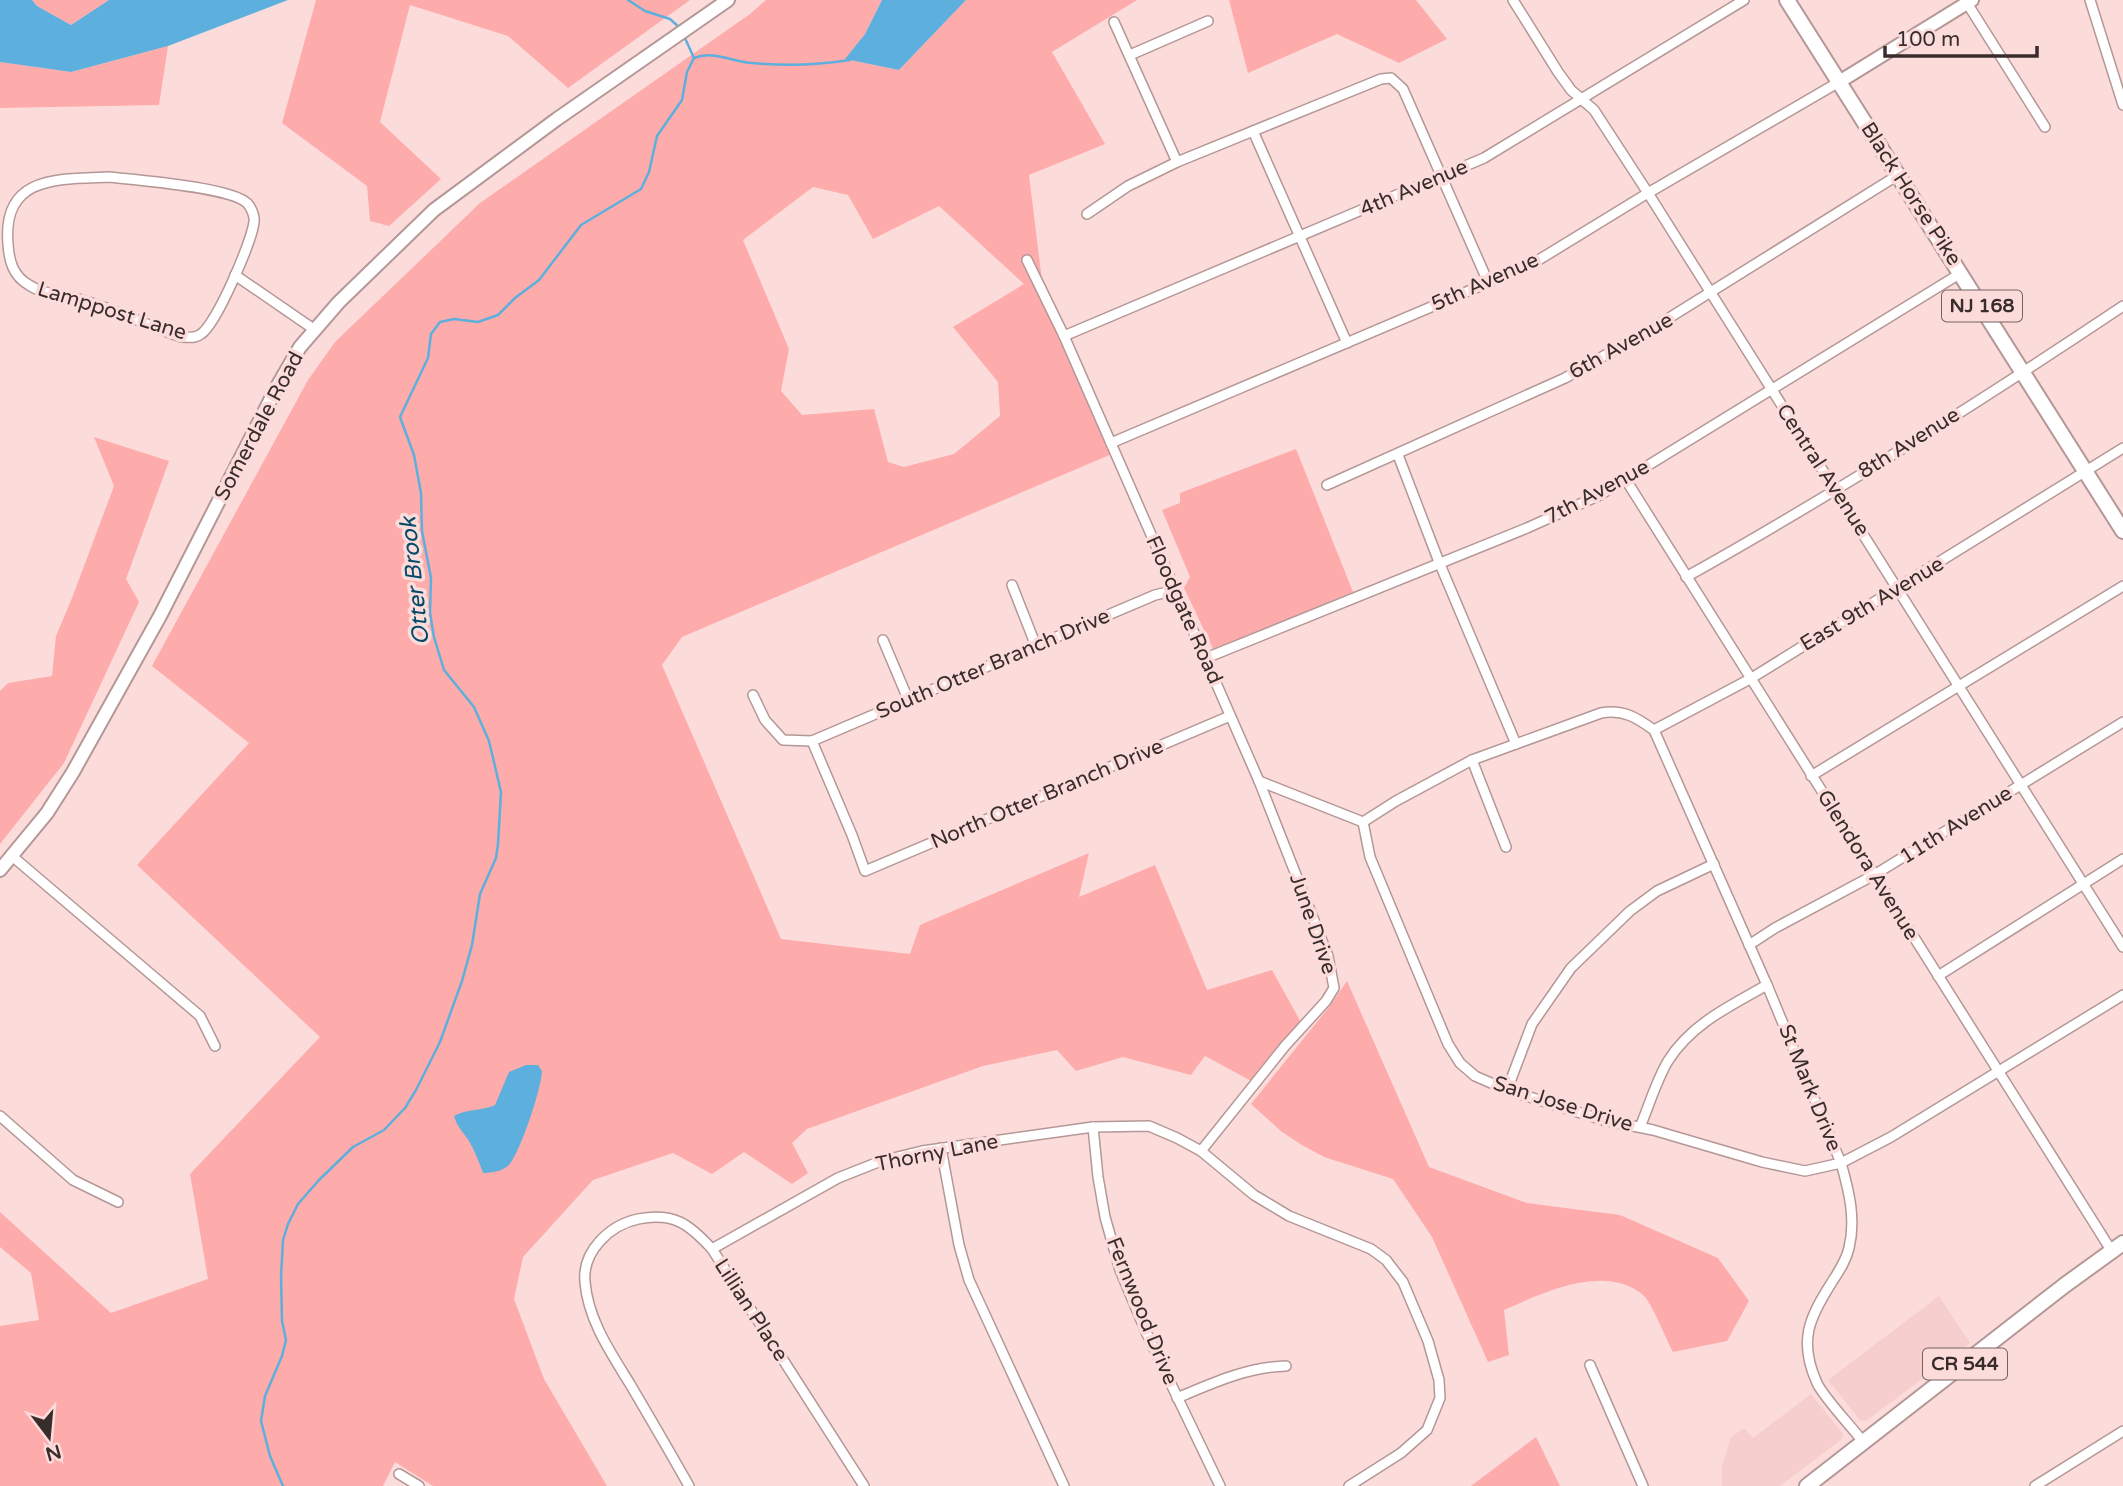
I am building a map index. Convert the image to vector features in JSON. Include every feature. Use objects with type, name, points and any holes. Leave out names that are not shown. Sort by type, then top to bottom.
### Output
[{"type":"main road","name":"Somerdale Road","points":[[0,870],[47,813],[74,772],[160,616],[278,385],[300,347],[314,330],[339,302],[434,210],[536,134],[728,0]]},
{"type":"main road","name":"Black Horse Pike","points":[[1787,0],[2123,531]]},
{"type":"main road","points":[[1839,82],[1969,2]]},
{"type":"main road","name":"CR 544","points":[[1807,1486],[2117,1247]]},
{"type":"street","name":"Central Avenue","points":[[1513,0],[1558,72],[1572,90],[1594,110],[1648,193],[2123,947]]},
{"type":"street","name":"4th Avenue","points":[[1064,336],[1484,158],[1744,0]]},
{"type":"street","points":[[2090,0],[2123,105]]},
{"type":"street","points":[[1969,2],[2045,127]]},
{"type":"street","points":[[1130,55],[1208,21]]},
{"type":"street","points":[[1114,22],[1177,162]]},
{"type":"street","points":[[1087,214],[1128,186],[1177,162],[1381,79],[1391,78],[1403,89],[1488,282]]},
{"type":"street","name":"5th Avenue","points":[[1111,443],[1532,264],[1839,82]]},
{"type":"street","points":[[1253,131],[1348,343]]},
{"type":"street","name":"6th Avenue","points":[[1327,485],[1565,377],[1710,294],[1898,175]]},
{"type":"street","name":"Lamppost Lane","points":[[109,177],[188,186],[241,199],[249,205],[255,222],[235,275],[203,334],[194,338],[181,337],[103,307],[44,292],[29,285],[16,274],[9,259],[7,230],[12,210],[24,192],[40,183],[109,177]]},
{"type":"street","name":"Floodgate Road","points":[[1027,260],[1064,336],[1259,781]]},
{"type":"street","name":"7th Avenue","points":[[1206,657],[1527,528],[1600,495],[1961,273]]},
{"type":"street","points":[[235,275],[314,330]]},
{"type":"street","name":"8th Avenue","points":[[1686,577],[1746,544],[2024,373],[2123,306]]},
{"type":"street","name":"East 9th Avenue","points":[[1654,730],[1750,679],[2123,449]]},
{"type":"street","points":[[1398,455],[1439,562],[1516,744]]},
{"type":"street","name":"Glendora Avenue","points":[[1626,480],[1938,976],[2117,1247]]},
{"type":"street","points":[[1012,585],[1037,646]]},
{"type":"street","points":[[1811,776],[2123,586]]},
{"type":"street","name":"South Otter Branch Drive","points":[[812,741],[1155,595],[1176,590]]},
{"type":"street","points":[[883,640],[908,699]]},
{"type":"street","points":[[753,695],[765,720],[783,740],[812,741]]},
{"type":"street","points":[[1259,781],[1363,822],[1472,760],[1613,711],[1626,713],[1654,730]]},
{"type":"street","name":"North Otter Branch Drive","points":[[812,741],[852,835],[864,871],[1230,716]]},
{"type":"street","name":"11th Avenue","points":[[1749,945],[1775,928],[1874,875],[2123,722]]},
{"type":"street","name":"St Mark Drive","points":[[1654,730],[1767,985],[1850,1193],[1852,1226],[1849,1248],[1844,1263],[1814,1313],[1807,1335],[1808,1353],[1819,1386],[1864,1443]]},
{"type":"street","points":[[1472,760],[1506,847]]},
{"type":"street","name":"June Drive","points":[[1200,1151],[1334,988],[1328,956],[1259,781]]},
{"type":"street","name":"San Jose Drive","points":[[1363,822],[1370,857],[1448,1044],[1460,1063],[1475,1076],[1507,1090],[1603,1120],[1640,1127],[1762,1162],[1805,1171],[1840,1163],[1891,1137],[2123,995]]},
{"type":"street","points":[[12,856],[200,1016],[215,1046]]},
{"type":"street","points":[[1938,976],[2123,859]]},
{"type":"street","points":[[1507,1090],[1532,1024],[1571,968],[1622,918],[1657,891],[1714,864]]},
{"type":"street","points":[[1640,1127],[1666,1063],[1681,1041],[1701,1024],[1767,985]]},
{"type":"street","points":[[0,1116],[74,1180],[118,1202]]},
{"type":"street","name":"Thorny Lane","points":[[712,1249],[838,1178],[881,1161],[941,1148],[1093,1126],[1149,1126],[1200,1151],[1254,1195],[1289,1216],[1371,1249],[1386,1260],[1403,1282],[1428,1341],[1439,1380],[1440,1398],[1427,1430],[1401,1453],[1349,1486]]},
{"type":"street","name":"Fernwood Drive","points":[[1093,1126],[1097,1177],[1120,1270],[1146,1332],[1220,1486]]},
{"type":"street","points":[[941,1148],[959,1245],[969,1280],[1064,1486]]},
{"type":"street","name":"Lillian Place","points":[[689,1486],[595,1321],[584,1280],[585,1265],[596,1246],[611,1230],[624,1222],[660,1217],[674,1219],[694,1229],[712,1249],[864,1486]]},
{"type":"street","points":[[1590,1365],[1643,1486]]},
{"type":"street","points":[[1177,1398],[1230,1376],[1262,1367],[1286,1366]]},
{"type":"street","points":[[2035,1486],[2123,1432]]},
{"type":"street","points":[[399,1474],[419,1486]]},
{"type":"shaded area","points":[[32,0],[109,0],[71,25],[37,6]]},
{"type":"shaded area","points":[[316,0],[690,0],[568,88],[508,36],[410,5],[380,122],[441,179],[389,226],[370,221],[367,186],[282,123]]},
{"type":"shaded area","points":[[766,0],[882,0],[865,34],[846,59],[899,70],[966,0],[1137,0],[1052,52],[1105,144],[1029,175],[1042,281],[1119,451],[682,637],[662,665],[781,939],[910,954],[920,925],[1089,853],[1079,897],[1155,865],[1207,990],[1272,970],[1303,1026],[1255,1083],[1205,1056],[1191,1075],[1123,1057],[1076,1071],[1057,1050],[983,1066],[807,1129],[792,1143],[808,1173],[792,1184],[744,1152],[712,1174],[673,1153],[593,1180],[523,1257],[514,1299],[544,1379],[607,1486],[433,1486],[395,1462],[383,1486],[0,1486],[0,1326],[39,1320],[31,1273],[0,1247],[0,1212],[111,1313],[208,1279],[190,1174],[320,1037],[137,865],[249,743],[152,666],[308,380],[335,342],[480,203],[750,14]],"holes":[[[813,187],[848,195],[873,239],[939,206],[1024,284],[953,327],[998,382],[1000,416],[954,454],[904,467],[888,462],[874,409],[802,415],[781,391],[789,349],[743,240]]]},
{"type":"shaded area","points":[[1229,0],[1416,0],[1447,39],[1399,63],[1337,34],[1248,73]]},
{"type":"shaded area","points":[[168,46],[159,105],[0,108],[0,62],[71,72]]},
{"type":"shaded area","points":[[94,437],[169,461],[126,579],[139,602],[64,763],[0,844],[0,691],[8,683],[52,676],[56,636],[114,486]]},
{"type":"shaded area","points":[[1296,449],[1353,592],[1213,649],[1184,588],[1190,577],[1162,510],[1180,503],[1180,493]]},
{"type":"shaded area","points":[[1347,981],[1429,1167],[1527,1203],[1620,1215],[1718,1258],[1749,1301],[1727,1341],[1673,1352],[1643,1295],[1610,1281],[1592,1281],[1555,1289],[1504,1310],[1509,1355],[1488,1362],[1432,1237],[1393,1179],[1324,1157],[1282,1132],[1251,1104]]},
{"type":"shaded area","points":[[1939,1296],[1970,1343],[1866,1421],[1860,1420],[1828,1380]]},
{"type":"shaded area","points":[[1811,1394],[1843,1434],[1842,1439],[1780,1486],[1722,1486],[1722,1466],[1731,1437],[1744,1428],[1753,1438]]},
{"type":"shaded area","points":[[1536,1437],[1560,1486],[1471,1486]]},
{"type":"water","points":[[0,0],[32,0],[37,6],[71,25],[109,0],[288,0],[168,46],[71,72],[0,62]]},
{"type":"water","points":[[882,0],[966,0],[899,70],[845,59],[865,34]]},
{"type":"water","points":[[526,1065],[538,1065],[542,1071],[530,1120],[509,1165],[504,1169],[483,1173],[454,1116],[495,1105],[509,1072]]},
{"type":"waterway","points":[[628,0],[645,11],[670,19],[679,27]]},
{"type":"waterway","points":[[684,36],[694,58]]},
{"type":"waterway","points":[[694,58],[708,55],[745,62],[789,65],[850,60]]},
{"type":"waterway","name":"Otter Brook","points":[[283,1486],[270,1456],[261,1421],[265,1396],[286,1340],[282,1321],[281,1277],[283,1240],[288,1224],[298,1204],[319,1180],[353,1147],[384,1130],[405,1108],[416,1090],[440,1042],[462,981],[472,945],[480,894],[496,858],[498,844],[501,792],[489,741],[474,707],[444,670],[434,637],[430,613],[431,578],[422,531],[421,493],[414,455],[400,417],[428,358],[431,334],[440,322],[454,319],[478,322],[498,315],[539,280],[581,225],[641,189],[649,172],[657,136],[682,100],[687,72],[694,58]]}]
